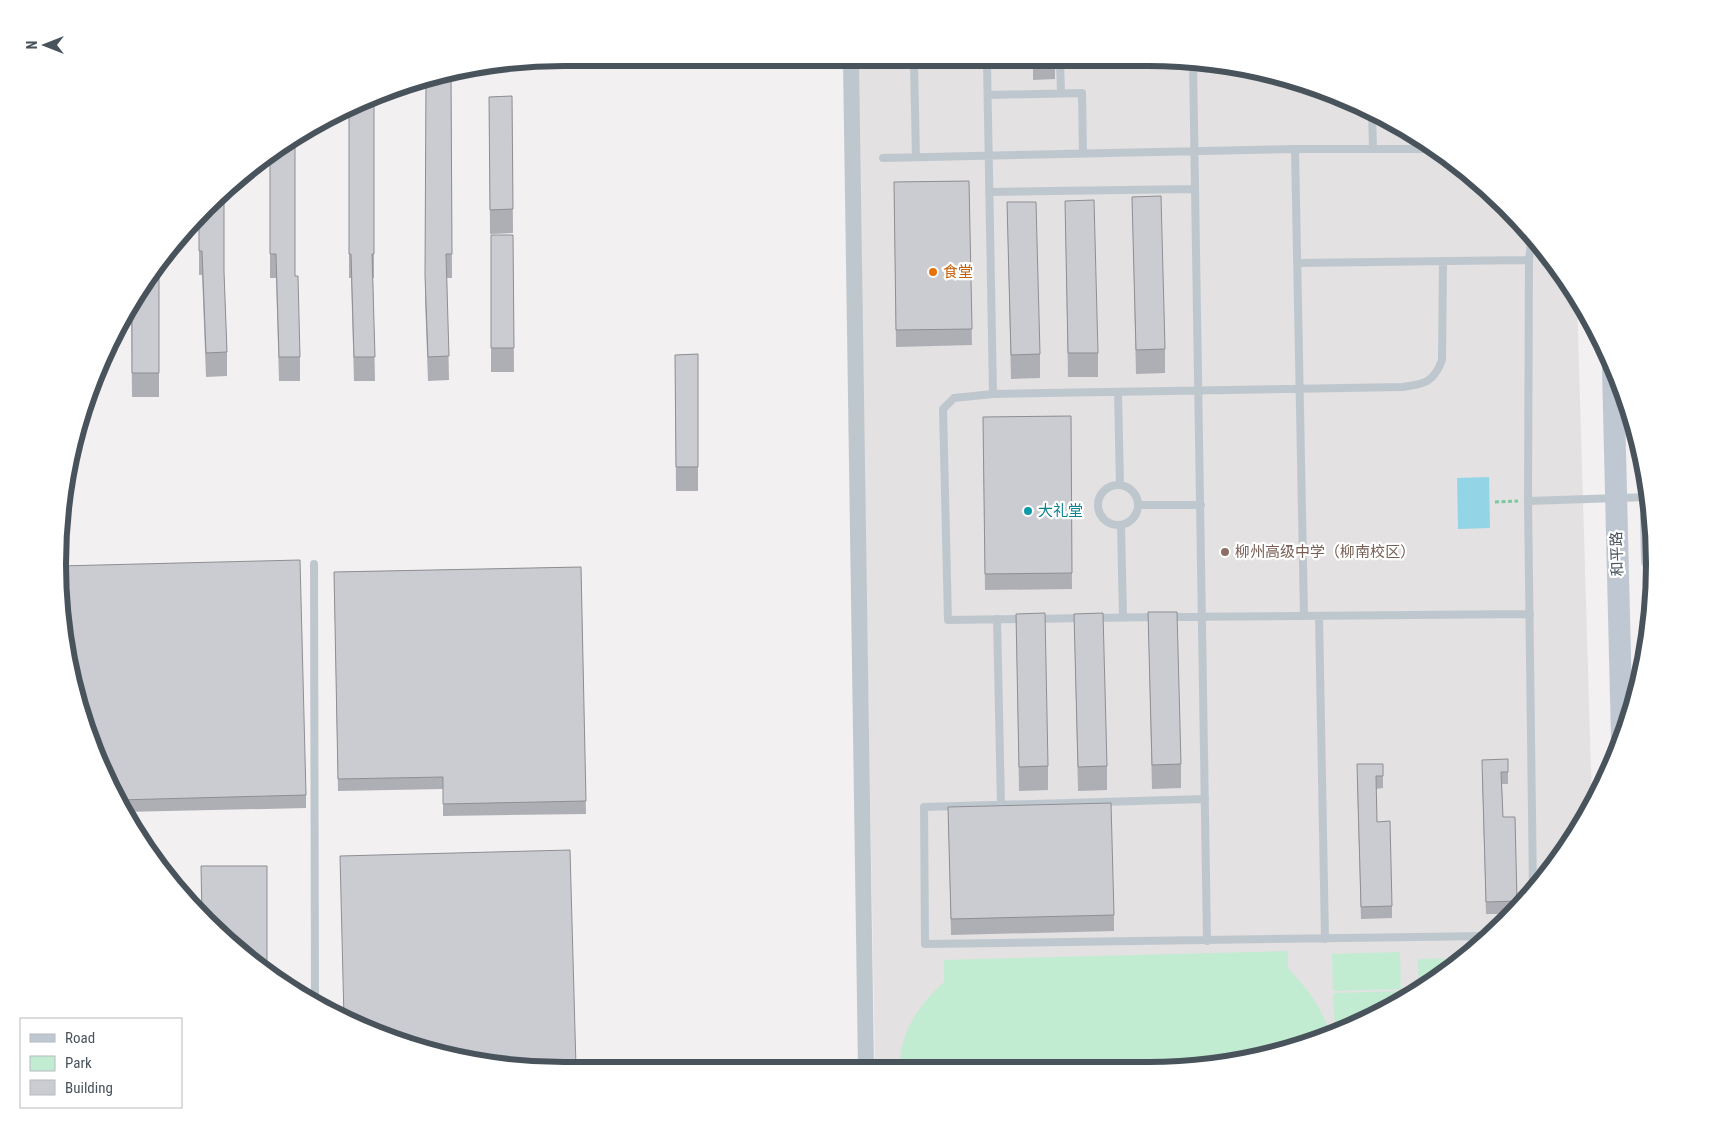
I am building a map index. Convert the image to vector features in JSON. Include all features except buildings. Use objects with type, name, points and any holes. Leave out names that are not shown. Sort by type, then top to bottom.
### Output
[{"type":"main road","name":"和平路","points":[[1613,389],[1621,716]]},
{"type":"street","points":[[851,66],[866,1062]]},
{"type":"lane","points":[[914,66],[916,157]]},
{"type":"lane","points":[[987,66],[993,394]]},
{"type":"lane","points":[[1060,66],[1061,93]]},
{"type":"lane","points":[[1193,69],[1207,941]]},
{"type":"lane","points":[[988,95],[1082,93],[1083,154]]},
{"type":"lane","points":[[1372,120],[1373,149]]},
{"type":"lane","points":[[883,158],[1422,148]]},
{"type":"lane","points":[[1295,150],[1304,616]]},
{"type":"lane","points":[[989,192],[1195,189]]},
{"type":"lane","points":[[1531,246],[1529,260],[1528,501],[1533,879]]},
{"type":"lane","points":[[1297,263],[1529,260]]},
{"type":"lane","points":[[1443,261],[1442,360],[1437,374],[1418,385],[1402,387],[993,394],[954,398],[943,409],[948,620],[1530,614]]},
{"type":"lane","points":[[1118,392],[1120,485]]},
{"type":"lane","points":[[1120,485],[1132,490],[1139,505],[1132,521],[1121,526],[1106,522],[1098,512],[1099,498],[1107,488],[1120,485]]},
{"type":"lane","points":[[1528,501],[1641,497]]},
{"type":"lane","points":[[1139,505],[1200,505]]},
{"type":"lane","points":[[1121,526],[1123,618]]},
{"type":"lane","points":[[314,564],[314,994]]},
{"type":"lane","points":[[1320,616],[1325,939]]},
{"type":"lane","points":[[997,619],[1001,804]]},
{"type":"lane","points":[[1205,799],[924,807],[925,944],[1478,936]]},
{"type":"path","points":[[1495,502],[1528,501]]},
{"type":"shaded area","name":"柳州高级中学（柳南校区）","points":[[857,66],[1181,67],[1245,76],[1277,83],[1338,104],[1397,133],[1451,169],[1500,212],[1543,261],[1577,312],[1592,789],[1579,813],[1562,841],[1522,892],[1500,916],[1451,959],[1397,995],[1338,1024],[1308,1035],[1277,1045],[1245,1052],[1181,1061],[875,1062]]},
{"type":"green space","points":[[1288,951],[1288,968],[1313,999],[1328,1028],[1277,1045],[1245,1052],[1181,1061],[900,1062],[903,1043],[912,1021],[926,1000],[944,982],[944,960]]},
{"type":"green space","points":[[1400,952],[1401,989],[1333,991],[1332,954]]},
{"type":"green space","points":[[1452,958],[1419,982],[1418,959]]},
{"type":"green space","points":[[1401,991],[1401,992],[1335,1025],[1333,993]]},
{"type":"water","points":[[1489,477],[1490,528],[1458,529],[1457,478]]},
{"type":"place","name":"食堂","points":[[933,272]]},
{"type":"place","name":"大礼堂","points":[[1028,511]]},
{"type":"place","name":"柳州高级中学（柳南校区）","points":[[1225,552]]}]
